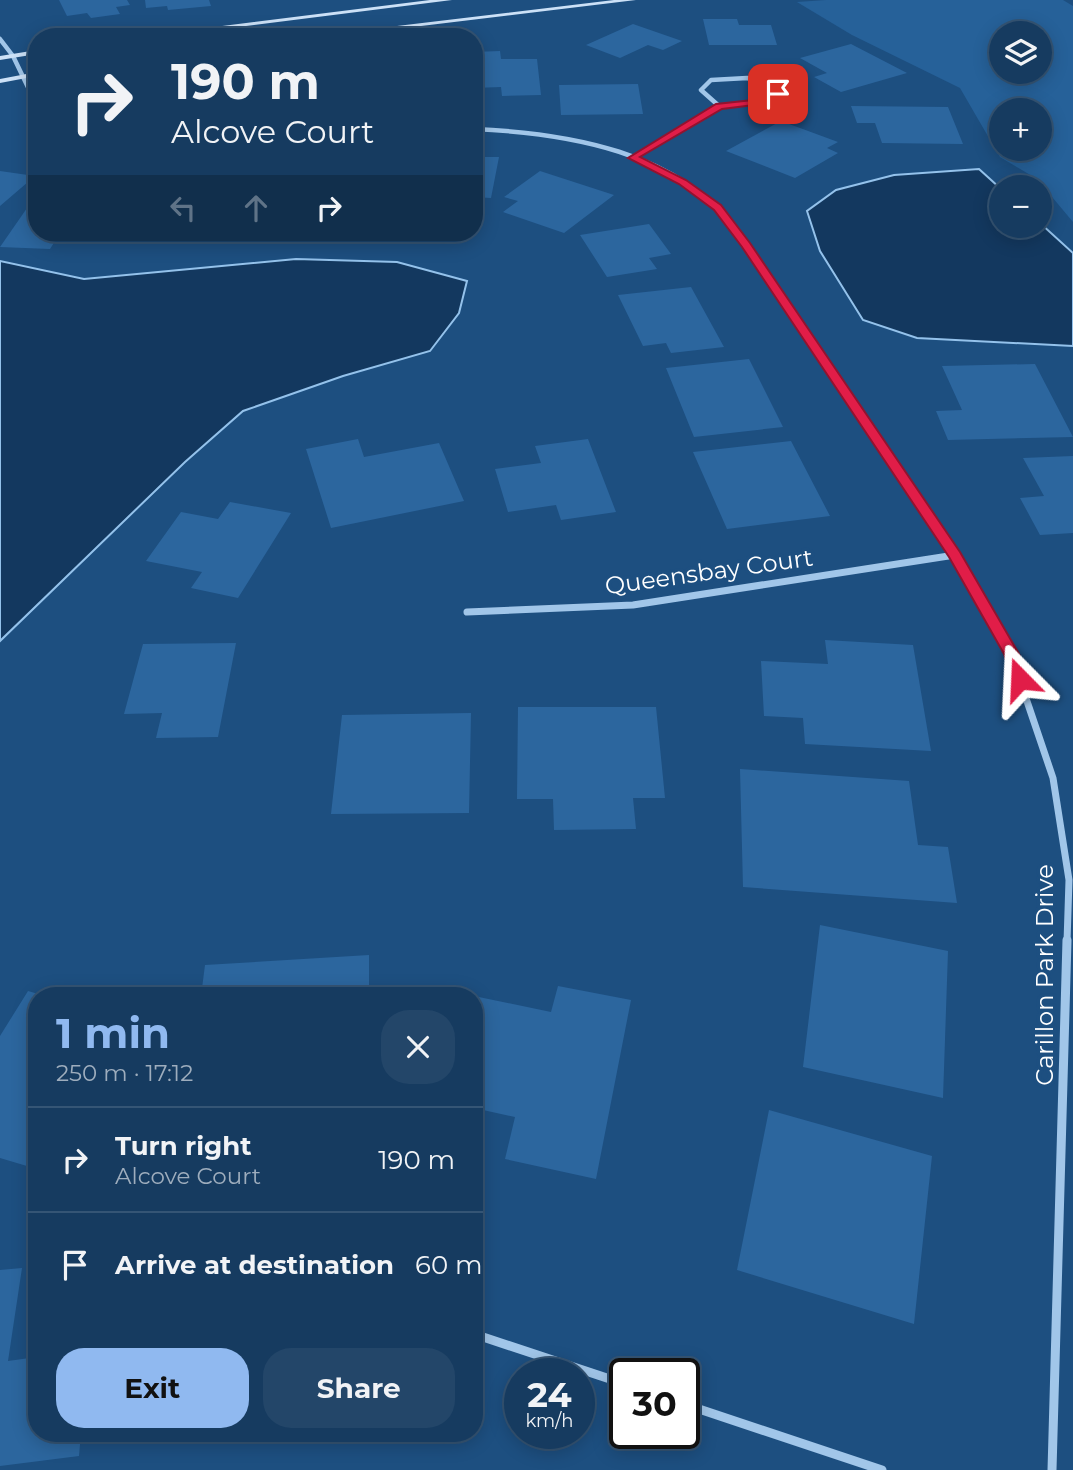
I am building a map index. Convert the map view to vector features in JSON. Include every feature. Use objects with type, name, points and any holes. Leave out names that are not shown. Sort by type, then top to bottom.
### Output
[{"type":"main road","points":[[214,28],[448,0]]},
{"type":"main road","points":[[388,28],[632,0]]},
{"type":"main road","points":[[0,58],[28,54]]},
{"type":"main road","points":[[0,81],[28,76]]},
{"type":"street","points":[[0,39],[13,56],[28,89]]},
{"type":"street","points":[[633,158],[719,106],[754,103],[778,94],[761,79],[745,77],[711,80],[701,90],[719,106]]},
{"type":"street","name":"Carillon Park Drive","points":[[483,129],[560,137],[633,158],[682,182],[717,207],[746,245],[955,555],[1012,654],[1053,778],[1069,880],[1052,1470]]},
{"type":"street","name":"Queensbay Court","points":[[467,612],[633,605],[955,555]]},
{"type":"street","points":[[483,1337],[609,1379]]},
{"type":"street","points":[[700,1409],[882,1470]]},
{"type":"shaded area","points":[[1063,0],[1073,6],[1073,222],[1052,197],[1052,175],[1030,175],[1007,161],[1052,161],[1052,98],[989,98],[989,138],[960,88],[852,35],[797,2]]},
{"type":"shaded area","points":[[979,169],[989,178],[989,238],[1052,238],[1052,234],[1073,253],[1073,346],[917,338],[863,320],[820,251],[807,211],[836,190],[894,175]]},
{"type":"shaded area","points":[[296,259],[397,262],[467,281],[459,313],[430,351],[343,376],[243,411],[185,462],[0,641],[0,261],[84,279]]},
{"type":"building","points":[[59,0],[127,0],[130,5],[116,7],[120,14],[91,18],[87,13],[67,16]]},
{"type":"building","points":[[145,0],[209,0],[211,6],[168,10],[167,6],[146,8]]},
{"type":"building","points":[[703,19],[737,19],[739,25],[771,25],[777,45],[709,45]]},
{"type":"building","points":[[633,24],[682,41],[663,50],[648,45],[620,58],[586,45]]},
{"type":"building","points":[[851,44],[907,73],[841,92],[814,77],[827,73],[800,58]]},
{"type":"building","points":[[500,51],[501,59],[537,59],[541,95],[502,96],[501,87],[483,88],[483,52]]},
{"type":"building","points":[[638,84],[643,114],[561,115],[559,85]]},
{"type":"building","points":[[851,106],[948,107],[963,144],[882,143],[875,123],[857,123]]},
{"type":"building","points":[[781,121],[838,142],[827,148],[838,153],[795,178],[726,151]]},
{"type":"building","points":[[483,157],[499,157],[491,198],[483,198]]},
{"type":"building","points":[[0,171],[28,175],[28,182],[0,206]]},
{"type":"building","points":[[540,171],[614,195],[564,233],[503,212],[518,201],[504,197]]},
{"type":"building","points":[[28,207],[28,242],[54,242],[50,249],[0,247]]},
{"type":"building","points":[[649,224],[671,254],[649,258],[657,269],[607,277],[580,235]]},
{"type":"building","points":[[691,287],[724,347],[671,353],[666,343],[643,346],[618,295]]},
{"type":"building","points":[[749,359],[783,427],[694,437],[666,368]]},
{"type":"building","points":[[1035,364],[1073,437],[948,440],[936,411],[962,410],[942,366]]},
{"type":"building","points":[[358,439],[364,457],[439,443],[464,501],[331,528],[306,449]]},
{"type":"building","points":[[588,439],[616,512],[561,520],[556,505],[508,512],[495,469],[541,463],[535,446]]},
{"type":"building","points":[[791,441],[830,516],[727,529],[693,452]]},
{"type":"building","points":[[1073,456],[1073,533],[1040,535],[1020,498],[1044,496],[1023,458]]},
{"type":"building","points":[[230,502],[291,513],[238,598],[191,588],[202,572],[146,561],[181,512],[218,519]]},
{"type":"building","points":[[825,640],[913,645],[931,751],[805,744],[803,718],[764,716],[761,661],[828,664]]},
{"type":"building","points":[[236,643],[218,737],[156,738],[162,713],[124,714],[143,644]]},
{"type":"building","points":[[518,707],[656,707],[665,798],[633,798],[636,829],[554,830],[553,799],[517,799]]},
{"type":"building","points":[[471,713],[469,813],[331,814],[342,715]]},
{"type":"building","points":[[740,769],[909,781],[918,845],[948,847],[957,903],[743,887]]},
{"type":"building","points":[[820,925],[948,951],[943,1098],[803,1067]]},
{"type":"building","points":[[369,955],[369,987],[202,987],[205,965]]},
{"type":"building","points":[[558,986],[631,1000],[596,1179],[505,1159],[515,1117],[483,1110],[483,998],[551,1012]]},
{"type":"building","points":[[28,991],[28,1166],[0,1158],[0,1036]]},
{"type":"building","points":[[769,1110],[932,1156],[914,1324],[737,1270]]},
{"type":"building","points":[[22,1268],[8,1361],[28,1358],[28,1442],[80,1442],[79,1456],[0,1466],[0,1270]]},
{"type":"route","points":[[778,94],[754,103],[719,106],[633,158],[682,182],[717,207],[746,245],[955,555],[1012,654],[1020,679]]}]
